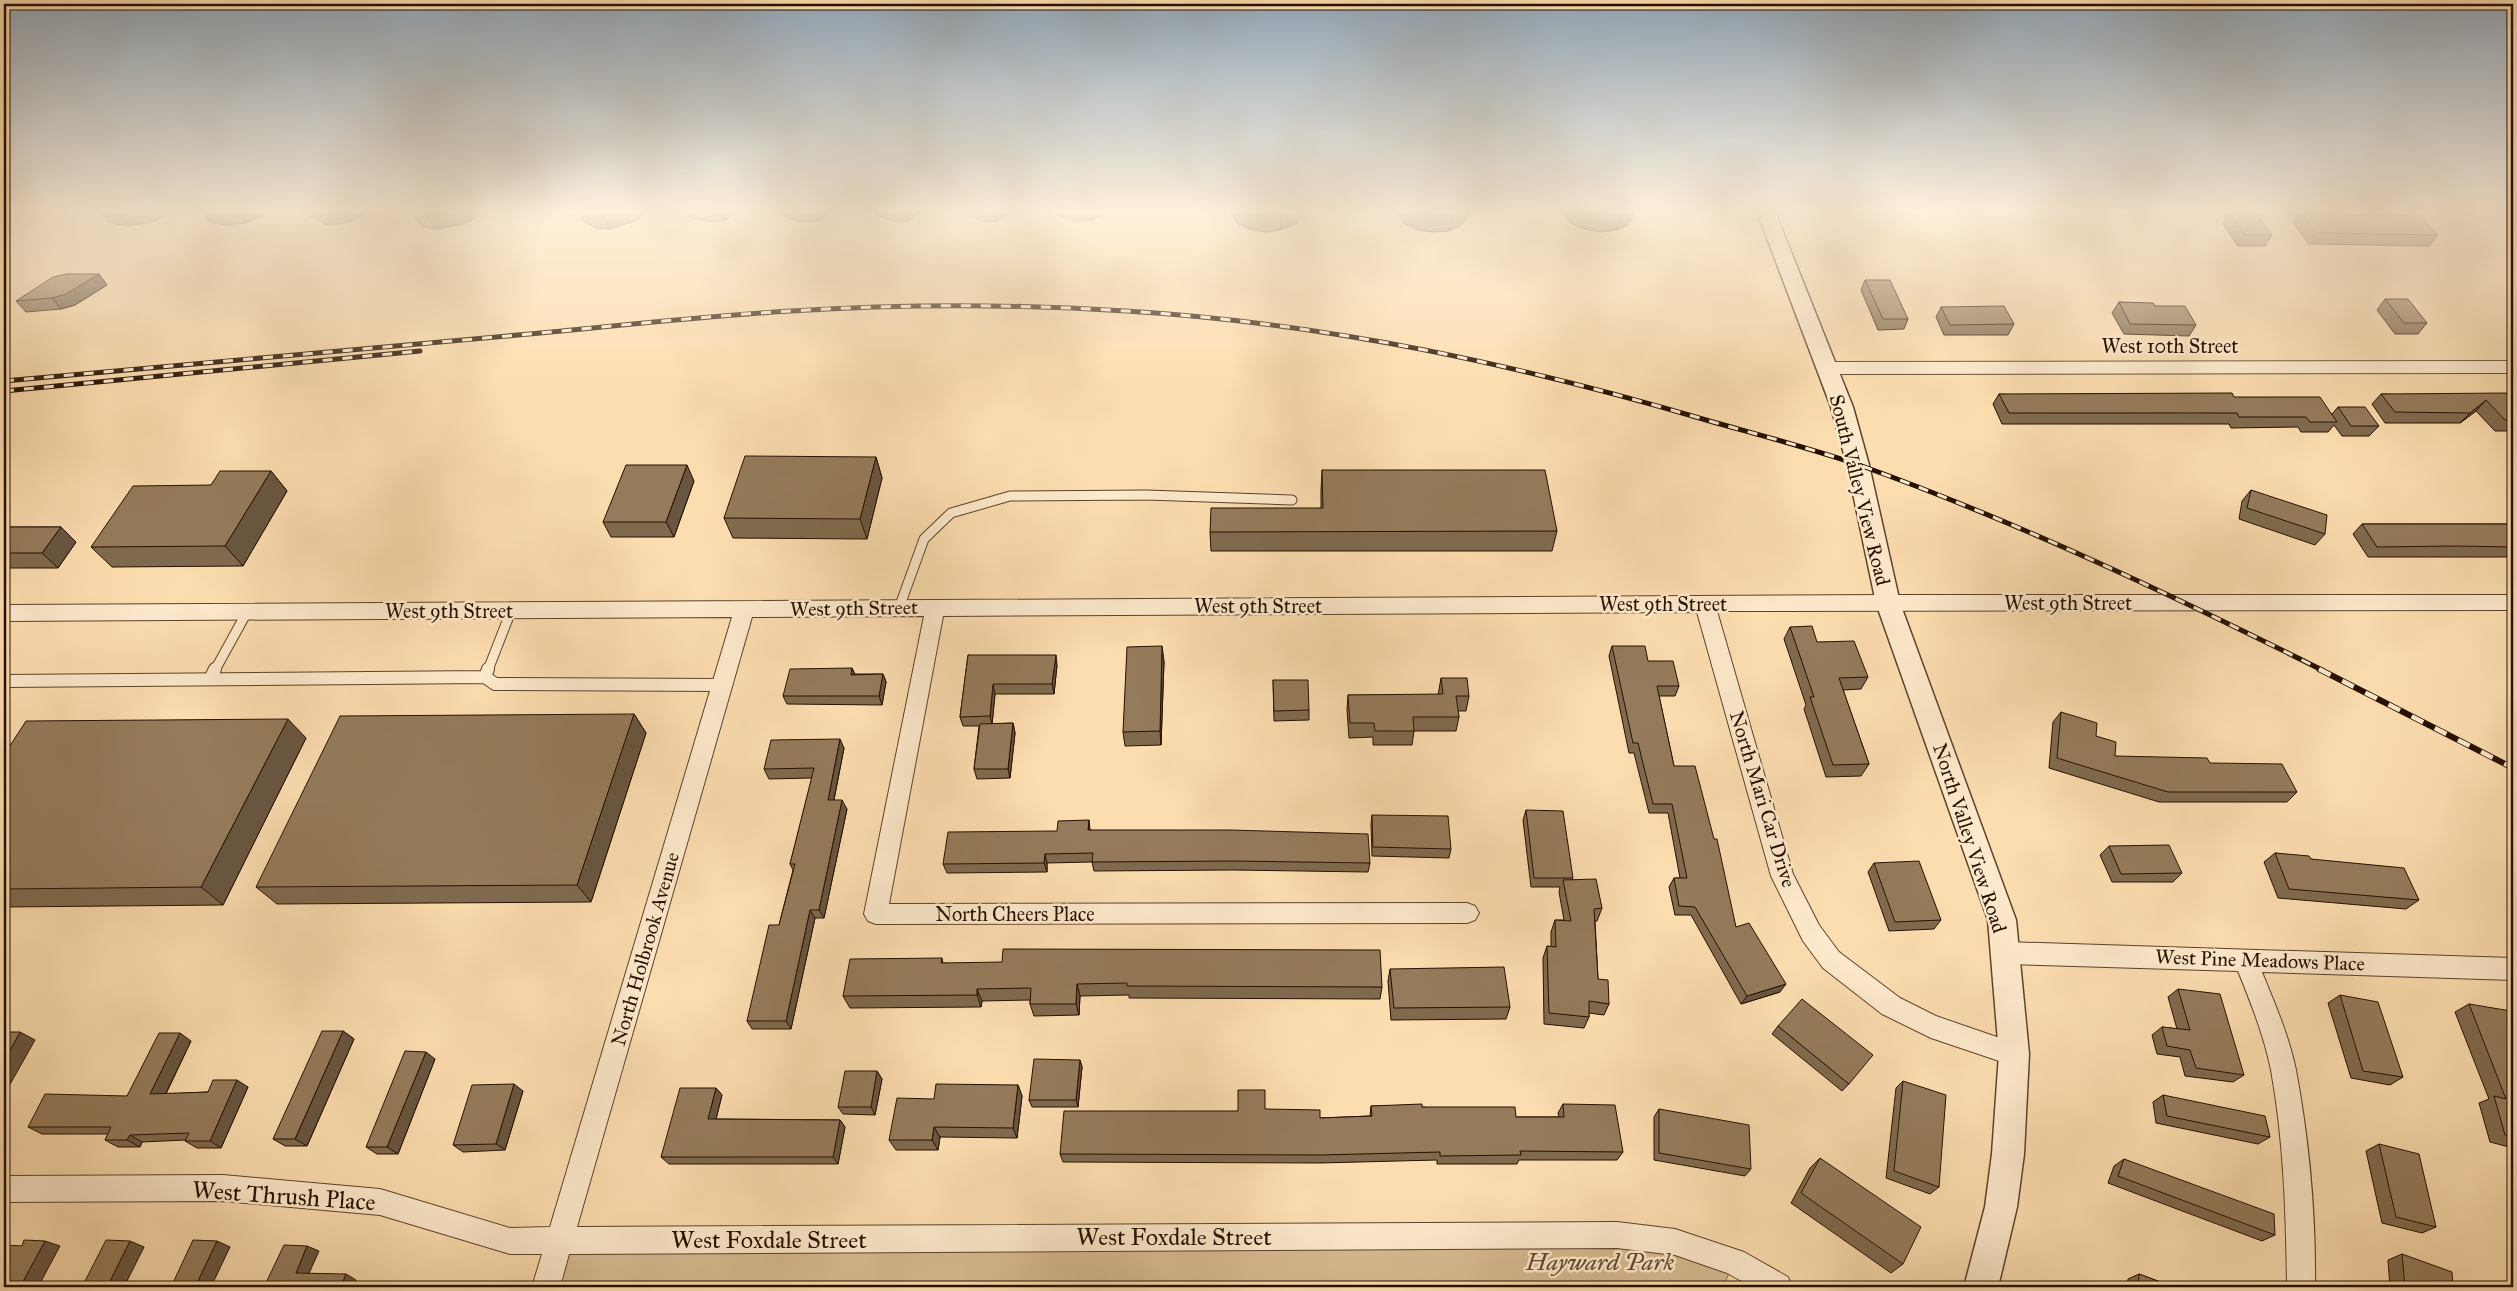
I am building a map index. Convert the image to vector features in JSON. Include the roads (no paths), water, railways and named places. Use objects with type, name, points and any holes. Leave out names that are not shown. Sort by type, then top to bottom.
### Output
[{"type":"street","name":"South Valley View Road","points":[[1789,269],[1828,368],[1858,465],[1888,603]]},
{"type":"street","name":"West 10th Street","points":[[1828,368],[2513,367]]},
{"type":"street","name":"West 9th Street","points":[[4,613],[1888,603],[2513,603]]},
{"type":"street","name":"North Valley View Road","points":[[1888,603],[2002,920],[2014,1054],[2008,1154],[2001,1207],[1981,1287]]},
{"type":"street","name":"North Mari Car Drive","points":[[1706,604],[1782,876],[1811,933],[1831,960],[1891,1006],[1931,1026],[2014,1054]]},
{"type":"street","name":"North Cheers Place","points":[[935,607],[876,914],[1467,913]]},
{"type":"street","name":"North Holbrook Avenue","points":[[546,1287],[744,610]]},
{"type":"street","name":"West Pine Meadows Place","points":[[2006,953],[2513,968]]},
{"type":"street","points":[[2246,960],[2272,1028],[2283,1069],[2293,1145],[2302,1241],[2301,1287]]},
{"type":"street","name":"West Thrush Place","points":[[4,1190],[223,1188],[380,1202],[510,1241],[560,1241]]},
{"type":"street","name":"West Foxdale Street","points":[[560,1241],[1617,1235],[1675,1242],[1734,1262],[1778,1287]]},
{"type":"lane","points":[[899,608],[924,539],[952,513],[1010,496],[1146,495],[1292,500]]},
{"type":"lane","points":[[485,677],[511,611]]},
{"type":"lane","points":[[210,679],[247,612]]},
{"type":"lane","points":[[4,681],[485,677],[495,684],[722,685]]},
{"type":"railway","points":[[4,381],[693,318],[833,309],[917,306],[1043,307],[1126,311],[1276,325],[1423,350],[1569,382],[1844,460],[1979,511],[2095,561],[2209,614],[2322,670]]},
{"type":"railway","points":[[4,391],[420,351]]},
{"type":"railway","points":[[2319,669],[2513,768]]},
{"type":"park label","name":"Hayward Park","points":[[1600,1262]]}]
